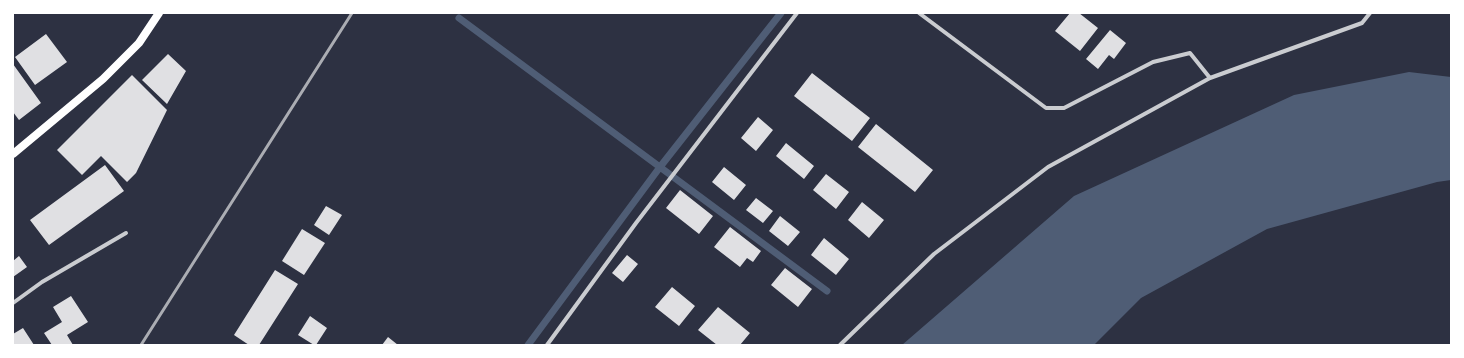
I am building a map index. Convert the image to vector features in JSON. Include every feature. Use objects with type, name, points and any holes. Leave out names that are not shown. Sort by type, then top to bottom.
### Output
[{"type":"main road","points":[[13,154],[103,79],[139,43],[159,13]]},
{"type":"street","points":[[548,345],[636,223],[797,13]]},
{"type":"street","points":[[919,13],[1046,108],[1064,108],[1153,62],[1190,53],[1210,78]]},
{"type":"street","points":[[840,345],[934,254],[1048,167],[1210,78],[1362,23],[1370,13]]},
{"type":"street","points":[[13,303],[42,282],[126,232]]},
{"type":"water","points":[[1409,72],[1451,77],[1451,180],[1437,182],[1267,229],[1141,298],[1094,345],[902,345],[1074,196],[1294,95]]},
{"type":"building","points":[[1070,13],[1079,13],[1098,28],[1080,51],[1055,31]]},
{"type":"building","points":[[1110,30],[1126,43],[1114,59],[1109,55],[1098,69],[1086,59]]},
{"type":"building","points":[[46,34],[67,62],[35,85],[15,57]]},
{"type":"building","points":[[168,54],[186,71],[167,104],[142,80]]},
{"type":"building","points":[[13,64],[41,103],[19,120],[13,112]]},
{"type":"building","points":[[812,73],[870,118],[852,141],[794,96]]},
{"type":"building","points":[[132,75],[167,110],[136,173],[127,182],[101,156],[82,175],[57,150]]},
{"type":"building","points":[[758,117],[773,130],[756,151],[741,138]]},
{"type":"building","points":[[876,124],[933,170],[915,192],[858,147]]},
{"type":"building","points":[[786,143],[814,166],[804,179],[776,156]]},
{"type":"building","points":[[105,165],[124,191],[49,245],[30,220]]},
{"type":"building","points":[[724,167],[746,185],[734,200],[712,182]]},
{"type":"building","points":[[826,174],[849,192],[836,209],[813,190]]},
{"type":"building","points":[[680,190],[713,216],[699,234],[666,208]]},
{"type":"building","points":[[756,198],[773,211],[763,223],[746,210]]},
{"type":"building","points":[[862,202],[884,220],[869,238],[848,220]]},
{"type":"building","points":[[326,206],[342,215],[329,235],[314,225]]},
{"type":"building","points":[[780,216],[800,232],[788,246],[769,231]]},
{"type":"building","points":[[730,227],[761,251],[753,262],[747,258],[740,267],[714,247]]},
{"type":"building","points":[[302,229],[325,243],[304,275],[282,261]]},
{"type":"building","points":[[824,238],[849,259],[836,275],[811,255]]},
{"type":"building","points":[[627,255],[638,264],[623,282],[612,273]]},
{"type":"building","points":[[19,256],[27,267],[13,277],[13,261]]},
{"type":"building","points":[[785,268],[812,289],[798,307],[771,285]]},
{"type":"building","points":[[275,270],[298,284],[259,345],[249,345],[234,335]]},
{"type":"building","points":[[672,287],[695,306],[679,326],[655,307]]},
{"type":"building","points":[[71,296],[88,322],[67,335],[73,345],[52,345],[44,333],[62,322],[53,307]]},
{"type":"building","points":[[718,307],[750,333],[740,345],[717,345],[698,330]]},
{"type":"building","points":[[310,316],[327,328],[316,345],[298,335]]},
{"type":"building","points":[[23,328],[34,345],[13,345],[13,334]]},
{"type":"building","points":[[388,337],[398,345],[382,345]]},
{"type":"waterway","points":[[528,345],[660,167],[781,13]]},
{"type":"waterway","points":[[459,18],[827,291]]},
{"type":"railway","points":[[141,345],[352,13]]}]
